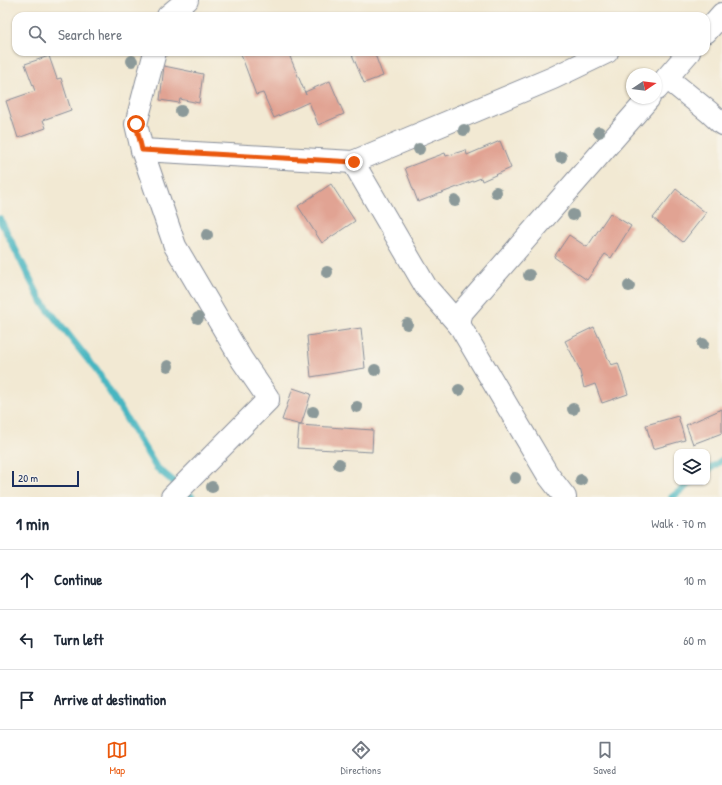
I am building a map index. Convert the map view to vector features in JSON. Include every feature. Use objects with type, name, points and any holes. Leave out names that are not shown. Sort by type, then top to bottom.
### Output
[{"type":"street","points":[[173,12],[187,0]]},
{"type":"street","points":[[154,56],[136,124],[142,150],[175,246],[242,360],[268,398],[268,400],[172,497]]},
{"type":"street","points":[[142,150],[354,162],[553,78],[600,56]]},
{"type":"street","points":[[662,83],[686,56]]},
{"type":"street","points":[[662,85],[709,112],[722,124]]},
{"type":"street","points":[[460,326],[462,312],[644,104]]},
{"type":"street","points":[[354,162],[426,287],[460,326],[548,475],[565,497]]},
{"type":"building","points":[[49,56],[57,79],[61,78],[71,110],[43,120],[46,128],[18,138],[6,101],[35,91],[25,64]]},
{"type":"building","points":[[241,56],[290,56],[306,95],[305,92],[330,81],[344,114],[318,125],[309,102],[274,118],[263,93],[256,95]]},
{"type":"building","points":[[353,56],[376,56],[383,76],[364,83]]},
{"type":"building","points":[[164,66],[203,74],[199,103],[180,99],[179,103],[160,100]]},
{"type":"building","points":[[500,141],[511,168],[482,181],[481,178],[418,202],[405,168],[445,153],[446,156],[466,150],[467,155]]},
{"type":"building","points":[[331,184],[355,221],[322,243],[298,206]]},
{"type":"building","points":[[676,189],[706,213],[683,242],[653,218]]},
{"type":"building","points":[[610,213],[631,226],[611,258],[605,254],[587,280],[554,257],[569,235],[587,247]]},
{"type":"building","points":[[594,327],[611,365],[618,363],[628,394],[602,403],[595,384],[584,388],[579,368],[565,341]]},
{"type":"building","points":[[361,328],[365,368],[311,377],[307,336]]},
{"type":"building","points":[[293,388],[311,394],[301,425],[282,420]]},
{"type":"building","points":[[722,409],[722,433],[693,444],[686,425]]},
{"type":"building","points":[[678,416],[685,440],[653,449],[646,425]]},
{"type":"building","points":[[299,425],[373,430],[372,452],[297,448]]},
{"type":"waterway","points":[[0,219],[40,299],[97,371],[156,467],[192,497]]},
{"type":"waterway","points":[[710,469],[722,460]]},
{"type":"waterway","points":[[672,497],[688,485]]},
{"type":"route","points":[[136,124],[142,150],[354,162]]}]
